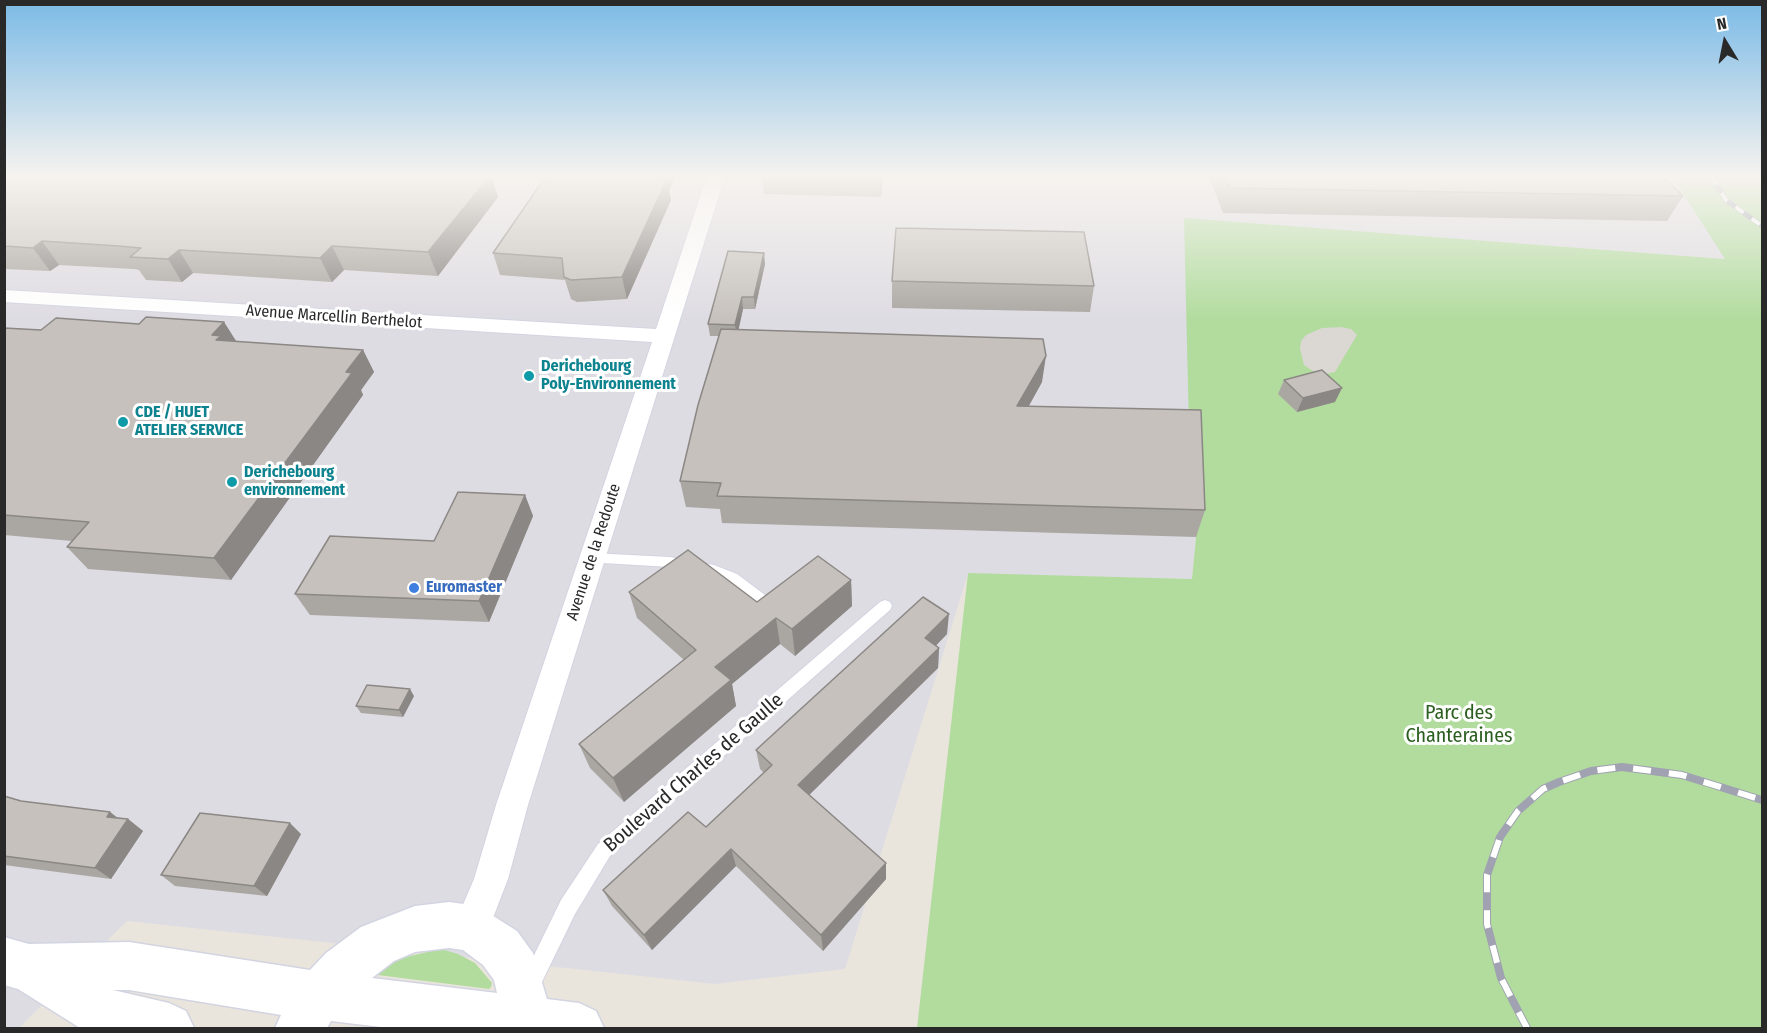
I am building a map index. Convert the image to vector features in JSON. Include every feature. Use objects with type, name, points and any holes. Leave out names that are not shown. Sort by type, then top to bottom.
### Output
[{"type":"main road","points":[[309,1012],[343,970],[378,944],[415,929],[449,925],[471,928],[500,948],[516,970],[523,1016]]},
{"type":"main road","points":[[17,964],[129,966],[309,1012],[523,1016],[579,1029]]},
{"type":"main road","points":[[17,964],[94,1010],[169,1029]]},
{"type":"street","name":"Avenue de la Redoute","points":[[471,928],[491,879],[591,558],[700,224]]},
{"type":"street","name":"Avenue Marcellin Berthelot","points":[[4,296],[663,336]]},
{"type":"lane","points":[[591,558],[670,562],[714,570],[732,578],[760,599]]},
{"type":"lane","name":"Boulevard Charles de Gaulle","points":[[523,1016],[568,907],[604,850],[885,606]]},
{"type":"shaded area","points":[[5,224],[1703,224],[1726,259],[1387,234],[1196,537],[1192,579],[968,574],[845,969],[715,984],[127,921],[19,1028],[5,1028]]},
{"type":"shaded area","points":[[1322,328],[1351,329],[1357,335],[1335,372],[1325,374],[1313,371],[1304,365],[1300,349],[1301,341],[1306,335]]},
{"type":"green space","name":"Parc des Chanteraines","points":[[1184,224],[1266,224],[1725,259],[1703,224],[1762,224],[1762,1028],[917,1028],[968,573],[1192,579],[1196,537],[1189,429]]},
{"type":"green space","points":[[441,949],[458,954],[475,963],[492,983],[491,987],[489,989],[370,974],[401,958]]},
{"type":"building","points":[[4,224],[451,224],[428,252],[332,246],[320,258],[179,250],[168,259],[130,257],[141,248],[118,246],[42,241],[33,248],[4,246]]},
{"type":"building","points":[[513,224],[646,224],[622,277],[571,280],[564,277],[562,258],[493,253]]},
{"type":"building","points":[[896,228],[1084,232],[1094,286],[892,281]]},
{"type":"building","points":[[728,251],[764,253],[754,297],[742,297],[735,325],[708,324]]},
{"type":"building","points":[[146,317],[224,322],[212,335],[221,336],[216,340],[363,350],[346,372],[352,373],[214,558],[67,547],[89,522],[4,515],[4,328],[41,330],[56,318],[139,324]]},
{"type":"building","points":[[721,329],[1043,339],[1046,356],[1017,406],[1201,410],[1205,510],[717,496],[721,483],[680,481],[698,405]]},
{"type":"building","points":[[1322,370],[1342,388],[1303,398],[1284,380]]},
{"type":"building","name":"Euromaster","points":[[458,492],[525,495],[479,601],[295,594],[330,536],[434,541]]},
{"type":"building","points":[[688,550],[757,602],[818,556],[851,580],[792,629],[776,618],[715,667],[731,680],[613,778],[579,744],[696,650],[629,592]]},
{"type":"building","points":[[923,597],[949,614],[925,638],[939,648],[798,785],[886,863],[821,935],[731,849],[644,935],[603,890],[688,812],[706,827],[772,765],[756,750]]},
{"type":"building","points":[[367,685],[410,689],[399,710],[356,706]]},
{"type":"building","points":[[4,796],[21,801],[110,812],[107,817],[128,819],[95,868],[4,856]]},
{"type":"building","points":[[200,813],[290,823],[254,886],[161,875]]},
{"type":"railway","points":[[1527,1028],[1501,978],[1487,924],[1487,875],[1500,837],[1518,811],[1543,789],[1559,782],[1591,771],[1622,767],[1682,775],[1762,800]]},
{"type":"place","name":"Derichebourg Poly-Environnement","points":[[529,376]]},
{"type":"place","name":"CDE / HUET ATELIER SERVICE","points":[[123,422]]},
{"type":"place","name":"Derichebourg environnement","points":[[232,482]]},
{"type":"place","name":"Euromaster","points":[[414,588]]}]
